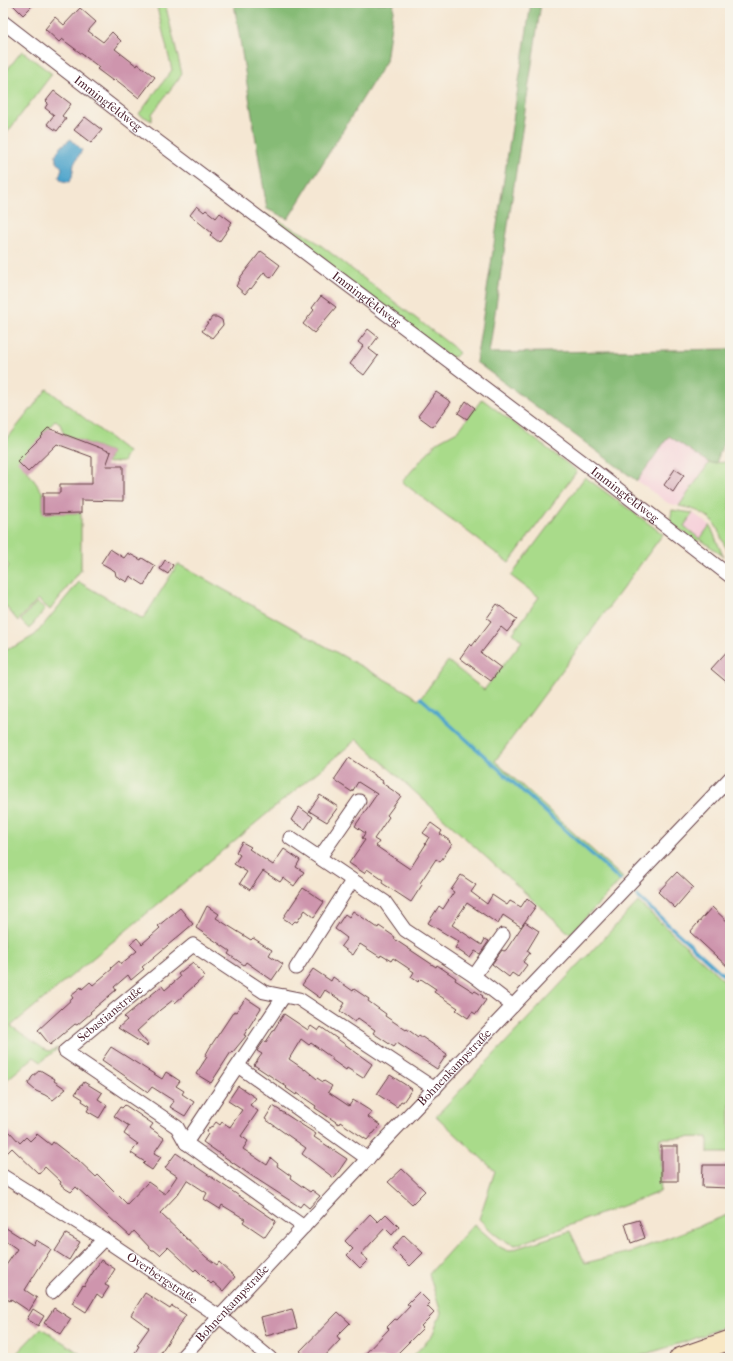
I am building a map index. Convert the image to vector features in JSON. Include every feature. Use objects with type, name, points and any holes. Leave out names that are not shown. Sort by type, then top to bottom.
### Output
[{"type":"street","name":"Immingfeldweg","points":[[3,22],[158,142],[594,471],[730,576]]},
{"type":"street","name":"Bohnenkampstraße","points":[[181,1358],[368,1158],[730,778]]},
{"type":"street","points":[[320,857],[359,800]]},
{"type":"street","points":[[290,838],[320,857],[352,881],[386,902],[405,930],[474,976],[513,1006]]},
{"type":"street","points":[[296,968],[352,881]]},
{"type":"street","points":[[474,976],[503,935]]},
{"type":"street","name":"Sebastianstraße","points":[[304,1227],[186,1143],[177,1127],[64,1051],[193,945],[264,992],[299,999],[435,1089]]},
{"type":"street","points":[[186,1143],[284,996]]},
{"type":"street","points":[[238,1066],[368,1158]]},
{"type":"street","name":"Overbergstraße","points":[[3,1176],[104,1240],[220,1317],[270,1358]]},
{"type":"street","points":[[52,1292],[104,1240]]},
{"type":"street","points":[[679,1358],[730,1340]]},
{"type":"shaded area","points":[[669,436],[709,463],[679,506],[668,503],[637,481]]},
{"type":"shaded area","points":[[693,513],[710,525],[700,539],[684,526]]},
{"type":"green space","points":[[156,3],[165,3],[182,74],[152,114],[152,121],[139,114],[172,70]]},
{"type":"green space","points":[[234,3],[394,3],[386,61],[288,219],[267,209]]},
{"type":"green space","points":[[531,3],[541,3],[489,353],[730,349],[730,425],[716,463],[709,463],[669,436],[637,481],[476,362]]},
{"type":"green space","points":[[22,51],[52,74],[3,138],[3,75]]},
{"type":"green space","points":[[265,214],[310,237],[452,346],[459,353],[455,357],[449,357],[262,216]]},
{"type":"green space","points":[[47,389],[128,452],[123,462],[107,463],[111,452],[64,434],[60,424],[56,420],[42,434],[43,435],[28,472],[43,493],[43,513],[81,513],[81,570],[50,610],[38,599],[18,621],[3,603],[3,572],[9,566],[3,560],[3,444]]},
{"type":"green space","points":[[482,399],[577,471],[509,563],[402,482],[437,442],[459,430]]},
{"type":"green space","points":[[730,462],[730,553],[715,524],[707,516],[697,511],[679,506],[709,463]]},
{"type":"green space","points":[[585,477],[663,534],[495,761],[623,878],[570,934],[357,739],[11,1026],[44,1049],[49,1051],[58,1048],[41,1062],[34,1057],[3,1083],[3,651],[18,645],[35,635],[79,582],[143,619],[178,564],[411,694],[418,700],[448,661],[484,690],[522,641],[513,633],[539,597],[511,576]]},
{"type":"green space","points":[[672,510],[693,513],[684,526],[700,539],[697,542],[670,522]]},
{"type":"green space","points":[[710,525],[723,556],[700,539]]},
{"type":"green space","points":[[37,602],[45,609],[29,629],[21,620]]},
{"type":"green space","points":[[638,902],[730,986],[730,1153],[708,1153],[708,1137],[660,1138],[660,1192],[516,1245],[510,1243],[496,1235],[479,1219],[495,1171],[436,1116]]},
{"type":"green space","points":[[730,1214],[730,1324],[691,1340],[633,1358],[411,1358],[432,1336],[441,1313],[429,1274],[474,1224],[500,1247],[508,1251],[570,1231],[585,1263],[634,1251]]},
{"type":"green space","points":[[41,1328],[87,1358],[12,1358]]},
{"type":"water","points":[[71,139],[82,150],[74,164],[70,182],[62,181],[59,177],[62,168],[57,161],[56,154],[60,148]]},
{"type":"building","points":[[11,3],[35,3],[23,15]]},
{"type":"building","points":[[80,8],[96,22],[88,31],[103,42],[112,32],[121,41],[115,49],[137,66],[138,64],[155,77],[139,98],[115,79],[113,81],[97,69],[99,67],[62,39],[59,42],[45,29],[55,17],[64,25]]},
{"type":"building","points":[[54,91],[71,104],[62,116],[66,119],[57,131],[47,124],[54,115],[45,108],[48,103],[46,101]]},
{"type":"building","points":[[85,117],[102,130],[91,143],[74,130]]},
{"type":"building","points":[[197,206],[204,212],[206,210],[216,218],[220,213],[232,222],[219,242],[210,235],[212,233],[190,215]]},
{"type":"building","points":[[261,251],[280,265],[271,278],[264,272],[251,289],[250,288],[245,294],[236,286],[240,280],[239,279]]},
{"type":"building","points":[[321,296],[336,307],[314,333],[303,324],[314,310],[312,308]]},
{"type":"building","points":[[212,317],[217,317],[222,320],[223,325],[212,338],[202,331]]},
{"type":"building","points":[[368,329],[378,337],[369,349],[378,356],[364,375],[350,364],[363,346],[358,342]]},
{"type":"building","points":[[436,392],[451,402],[433,427],[418,416]]},
{"type":"building","points":[[466,401],[475,408],[467,419],[458,413]]},
{"type":"building","points":[[48,428],[111,452],[106,466],[123,466],[123,501],[81,500],[81,513],[43,514],[43,493],[60,493],[60,484],[92,484],[92,457],[57,444],[28,472],[17,461]]},
{"type":"building","points":[[675,469],[684,475],[673,492],[664,485]]},
{"type":"building","points":[[110,549],[124,558],[128,553],[141,560],[142,558],[155,566],[144,585],[130,576],[127,582],[116,576],[115,571],[101,563]]},
{"type":"building","points":[[165,560],[173,565],[168,574],[160,569]]},
{"type":"building","points":[[497,604],[517,619],[507,632],[501,627],[481,653],[501,668],[491,681],[460,658],[470,644],[472,646],[491,621],[487,618]]},
{"type":"building","points":[[730,648],[730,685],[711,669]]},
{"type":"building","points":[[349,758],[375,775],[383,781],[382,783],[401,796],[387,815],[389,817],[374,839],[379,842],[376,846],[410,869],[426,844],[429,837],[423,833],[431,823],[442,831],[440,834],[452,844],[440,862],[436,859],[420,883],[422,885],[411,902],[382,883],[383,880],[367,869],[364,873],[349,863],[365,840],[362,838],[365,833],[355,826],[377,794],[358,782],[352,792],[334,780]]},
{"type":"building","points":[[320,795],[338,807],[327,822],[309,811]]},
{"type":"building","points":[[299,807],[313,817],[305,829],[291,820]]},
{"type":"building","points":[[242,842],[251,847],[249,849],[273,865],[284,849],[300,860],[296,867],[304,872],[294,886],[283,878],[280,882],[263,871],[250,890],[240,883],[247,872],[234,864],[240,855],[236,852]]},
{"type":"building","points":[[677,872],[693,887],[675,908],[658,892]]},
{"type":"building","points":[[461,875],[476,885],[471,892],[487,904],[492,895],[507,905],[510,901],[521,907],[527,898],[536,906],[521,927],[503,915],[498,924],[467,903],[452,925],[482,945],[485,939],[489,941],[480,954],[475,951],[470,958],[455,948],[459,942],[428,923],[439,906],[443,909],[454,892],[451,890]]},
{"type":"building","points":[[303,888],[324,902],[314,917],[305,910],[297,922],[295,921],[292,924],[283,918]]},
{"type":"building","points":[[207,906],[219,914],[216,918],[251,940],[253,938],[272,950],[269,955],[283,964],[272,980],[246,962],[244,965],[228,954],[230,951],[196,928]]},
{"type":"building","points":[[712,907],[730,924],[730,969],[690,932]]},
{"type":"building","points":[[180,908],[193,924],[142,967],[144,969],[131,980],[128,975],[114,987],[116,990],[90,1012],[91,1013],[50,1045],[38,1030],[73,998],[71,995],[81,987],[82,989],[90,982],[93,985],[119,961],[121,964],[137,951],[130,944],[137,938],[142,944],[160,928],[158,926]]},
{"type":"building","points":[[353,911],[378,928],[379,926],[395,937],[394,939],[436,967],[437,965],[456,978],[455,980],[483,996],[482,997],[486,1000],[476,1014],[472,1012],[468,1018],[456,1010],[458,1008],[434,992],[436,989],[421,979],[418,982],[411,977],[414,972],[393,958],[391,961],[381,955],[380,957],[360,944],[353,955],[341,946],[347,938],[335,929],[345,914],[349,917]]},
{"type":"building","points":[[525,922],[539,931],[527,951],[530,953],[523,962],[527,965],[518,977],[512,973],[509,977],[492,964],[502,950],[506,950]]},
{"type":"building","points":[[193,962],[205,976],[175,1003],[173,1000],[137,1031],[148,1044],[147,1046],[118,1028],[127,1020],[124,1017],[162,986],[165,990],[180,977],[178,974]]},
{"type":"building","points":[[313,969],[331,981],[333,977],[353,991],[354,989],[369,999],[368,1001],[386,1014],[385,1016],[418,1037],[419,1035],[447,1054],[437,1069],[397,1043],[394,1047],[373,1033],[375,1030],[358,1018],[355,1022],[340,1011],[345,1003],[325,990],[320,998],[302,985]]},
{"type":"building","points":[[246,998],[261,1008],[244,1035],[246,1036],[232,1053],[231,1052],[211,1083],[196,1074],[207,1057],[205,1056],[210,1047],[234,1011],[236,1012]]},
{"type":"building","points":[[284,1014],[308,1030],[311,1026],[318,1031],[321,1027],[372,1064],[363,1078],[347,1068],[346,1070],[311,1043],[309,1045],[301,1039],[289,1059],[317,1079],[332,1086],[328,1092],[349,1106],[353,1100],[372,1112],[368,1117],[380,1125],[367,1140],[340,1122],[339,1124],[315,1108],[316,1106],[297,1093],[296,1095],[286,1088],[287,1087],[254,1065],[262,1054],[257,1051],[264,1041],[266,1042]]},
{"type":"building","points":[[111,1047],[162,1079],[166,1072],[180,1081],[176,1086],[184,1091],[182,1094],[194,1102],[185,1116],[170,1107],[174,1101],[152,1087],[148,1092],[102,1060]]},
{"type":"building","points":[[40,1070],[55,1079],[54,1081],[66,1089],[53,1100],[36,1091],[28,1084],[32,1077]]},
{"type":"building","points":[[390,1075],[412,1089],[403,1102],[401,1101],[397,1107],[377,1094]]},
{"type":"building","points":[[84,1082],[102,1093],[98,1099],[107,1105],[99,1118],[87,1111],[90,1106],[75,1094]]},
{"type":"building","points":[[238,1086],[256,1098],[250,1105],[258,1111],[241,1136],[248,1141],[243,1149],[267,1165],[271,1158],[278,1164],[277,1166],[291,1176],[290,1178],[310,1192],[312,1190],[320,1196],[309,1208],[303,1203],[300,1207],[203,1142],[208,1134],[207,1131],[216,1122],[220,1125],[222,1122],[230,1127],[242,1110],[228,1101]]},
{"type":"building","points":[[125,1105],[153,1124],[150,1128],[164,1138],[154,1153],[161,1157],[152,1170],[143,1164],[145,1162],[131,1153],[138,1144],[124,1134],[129,1126],[114,1116],[120,1107],[122,1108]]},
{"type":"building","points":[[273,1106],[316,1134],[314,1137],[347,1159],[334,1178],[302,1154],[306,1148],[265,1119]]},
{"type":"building","points":[[9,1131],[20,1143],[26,1137],[30,1141],[37,1134],[51,1145],[53,1142],[75,1159],[76,1158],[96,1177],[98,1175],[127,1204],[148,1182],[165,1194],[177,1176],[165,1168],[176,1153],[276,1221],[265,1237],[243,1222],[245,1219],[222,1205],[220,1209],[204,1199],[207,1193],[187,1180],[178,1194],[160,1213],[206,1257],[217,1265],[219,1262],[235,1277],[223,1291],[213,1282],[211,1284],[196,1269],[194,1271],[168,1247],[160,1255],[152,1250],[134,1231],[130,1236],[76,1187],[71,1192],[66,1189],[60,1184],[61,1182],[45,1167],[39,1174],[12,1148],[3,1157],[3,1137]]},
{"type":"building","points":[[661,1146],[678,1146],[678,1181],[661,1181]]},
{"type":"building","points":[[703,1165],[730,1165],[730,1188],[702,1187]]},
{"type":"building","points":[[402,1169],[425,1191],[412,1204],[388,1182]]},
{"type":"building","points":[[370,1214],[378,1222],[386,1214],[399,1227],[392,1235],[385,1228],[361,1254],[368,1260],[360,1268],[347,1255],[353,1249],[345,1241]]},
{"type":"building","points":[[639,1220],[645,1238],[631,1243],[625,1224]]},
{"type":"building","points":[[3,1226],[33,1245],[36,1240],[51,1249],[25,1290],[37,1298],[29,1311],[11,1299],[10,1301],[3,1296],[3,1270],[17,1249],[3,1239]]},
{"type":"building","points":[[66,1234],[80,1242],[69,1260],[55,1251]]},
{"type":"building","points":[[404,1235],[423,1253],[410,1266],[392,1248]]},
{"type":"building","points":[[101,1260],[115,1269],[105,1285],[109,1287],[102,1298],[97,1294],[86,1312],[72,1303]]},
{"type":"building","points":[[419,1292],[430,1303],[427,1306],[434,1313],[421,1326],[423,1328],[393,1358],[361,1358],[389,1329],[387,1327],[395,1319],[397,1320],[410,1306],[407,1304]]},
{"type":"building","points":[[145,1293],[170,1309],[172,1306],[186,1315],[157,1358],[132,1358],[139,1346],[137,1345],[149,1328],[131,1315]]},
{"type":"building","points":[[54,1308],[71,1319],[61,1334],[44,1323]]},
{"type":"building","points":[[33,1309],[44,1316],[38,1326],[27,1319]]},
{"type":"building","points":[[292,1309],[297,1328],[266,1336],[261,1317]]},
{"type":"building","points":[[338,1312],[350,1323],[337,1336],[340,1340],[323,1358],[308,1358],[300,1351]]},
{"type":"waterway","points":[[421,698],[620,880]]},
{"type":"waterway","points":[[637,896],[730,981]]}]
